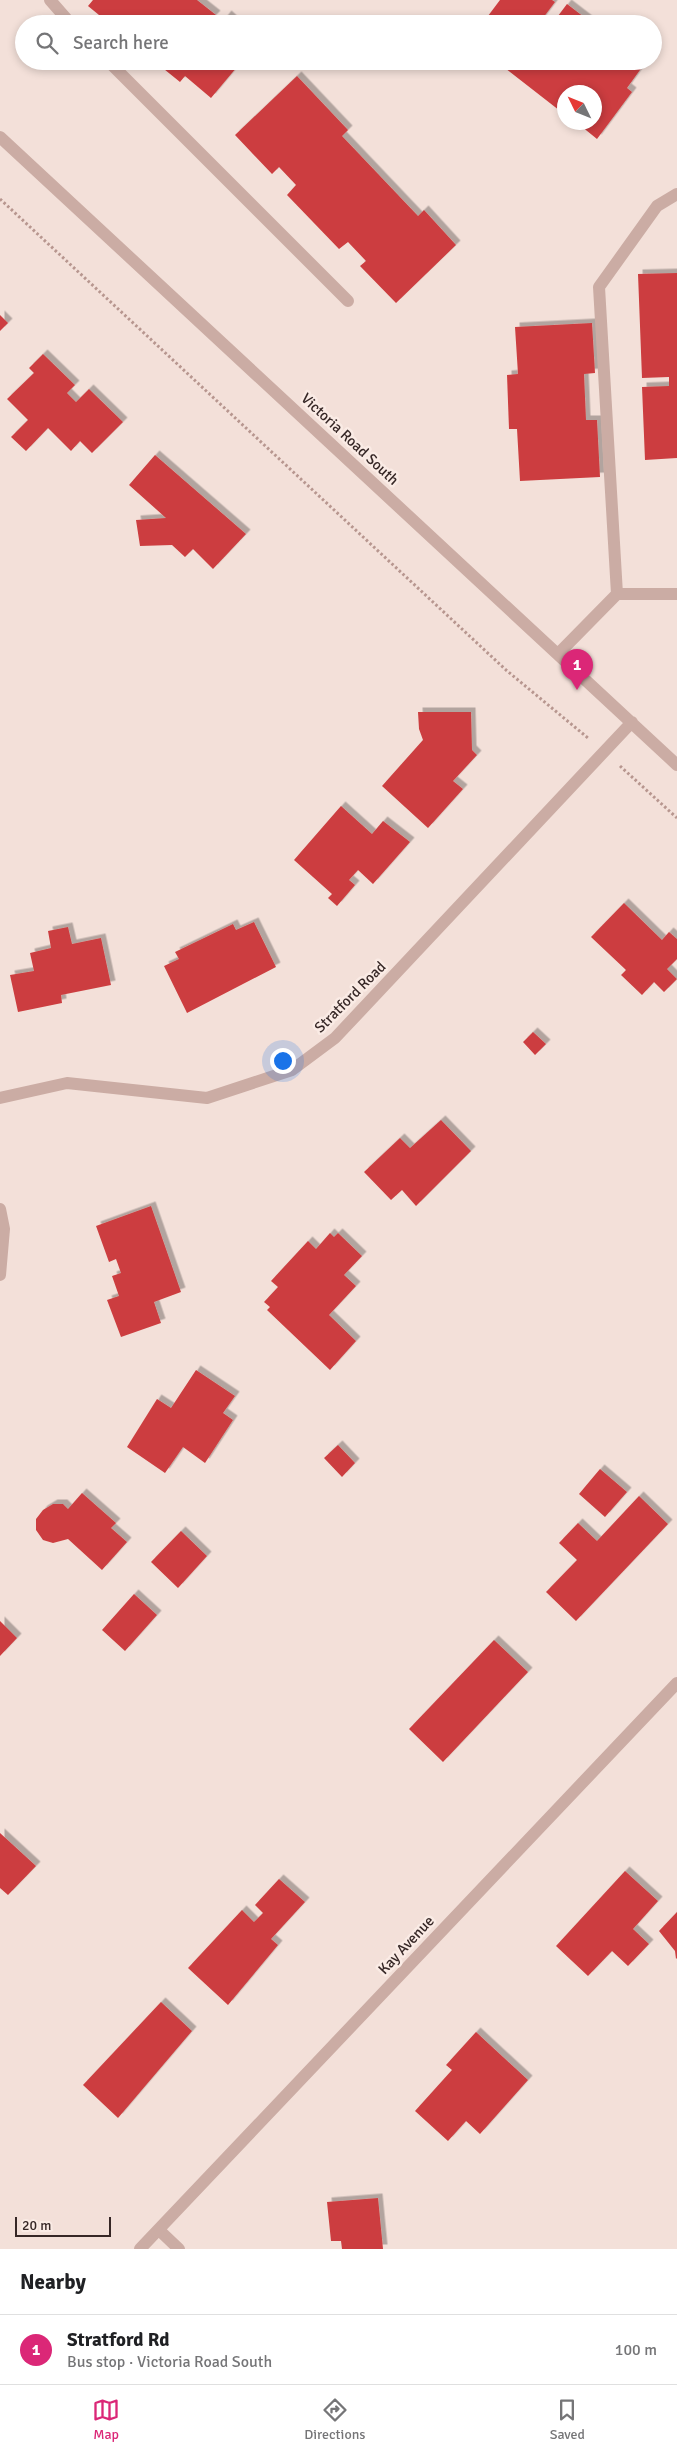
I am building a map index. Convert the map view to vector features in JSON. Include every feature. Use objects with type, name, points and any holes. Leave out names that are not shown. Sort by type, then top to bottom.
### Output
[{"type":"street","points":[[50,0],[62,15]]},
{"type":"street","points":[[117,70],[348,301]]},
{"type":"street","name":"Victoria Road South","points":[[0,137],[677,765]]},
{"type":"street","points":[[617,594],[599,287],[657,206],[677,194]]},
{"type":"street","points":[[558,654],[617,594],[677,594]]},
{"type":"street","name":"Stratford Road","points":[[0,1098],[67,1083],[207,1098],[292,1070],[336,1038],[632,722]]},
{"type":"street","points":[[0,1209],[4,1229],[0,1275]]},
{"type":"street","name":"Kay Avenue","points":[[140,2249],[677,1683]]},
{"type":"street","points":[[158,2230],[178,2249]]},
{"type":"path","points":[[0,200],[506,670],[604,752],[677,818]]},
{"type":"building","points":[[93,0],[197,0],[216,15],[99,15],[88,6]]},
{"type":"building","points":[[500,0],[552,0],[555,2],[545,15],[489,15]]},
{"type":"building","points":[[567,4],[581,15],[559,15]]},
{"type":"building","points":[[165,70],[234,70],[211,98],[185,76],[180,82]]},
{"type":"building","points":[[508,70],[640,70],[627,88],[632,92],[597,139],[586,130],[602,130],[602,85],[557,85],[557,109]]},
{"type":"building","points":[[297,76],[348,130],[342,136],[418,216],[424,210],[456,245],[396,303],[360,266],[366,261],[348,242],[339,249],[287,195],[296,185],[279,167],[272,174],[235,135]]},
{"type":"building","points":[[677,273],[677,458],[645,460],[642,387],[669,386],[669,377],[642,378],[638,274]]},
{"type":"building","points":[[0,315],[8,323],[0,331]]},
{"type":"building","points":[[592,323],[595,373],[584,374],[586,420],[597,420],[600,477],[520,481],[517,429],[509,429],[507,375],[518,374],[515,327]]},
{"type":"building","points":[[43,354],[75,385],[67,393],[76,402],[89,389],[123,422],[92,453],[80,441],[71,451],[48,428],[26,451],[11,437],[28,420],[7,399],[34,373],[29,368]]},
{"type":"building","points":[[155,455],[246,534],[213,569],[193,549],[185,557],[172,545],[140,546],[136,520],[166,518],[129,485]]},
{"type":"building","points":[[418,712],[471,712],[472,750],[477,755],[453,781],[463,789],[428,828],[382,786],[423,740],[419,729]]},
{"type":"building","points":[[341,806],[372,834],[383,821],[410,842],[373,884],[358,870],[349,880],[355,885],[337,906],[328,898],[332,894],[294,860]]},
{"type":"building","points":[[624,903],[662,940],[669,932],[677,939],[677,959],[667,969],[677,979],[664,992],[654,982],[642,995],[621,975],[626,970],[591,937]]},
{"type":"building","points":[[254,922],[276,967],[187,1013],[164,966],[179,959],[175,952],[233,924],[236,930]]},
{"type":"building","points":[[68,927],[72,944],[101,938],[111,985],[61,995],[62,1003],[18,1012],[10,975],[34,971],[30,953],[51,948],[48,931]]},
{"type":"building","points":[[533,1032],[546,1044],[535,1055],[523,1042]]},
{"type":"building","points":[[441,1120],[471,1151],[416,1206],[402,1190],[391,1200],[364,1172],[400,1138],[410,1148]]},
{"type":"building","points":[[151,1206],[181,1292],[154,1302],[161,1323],[121,1337],[107,1300],[119,1296],[112,1276],[121,1273],[116,1259],[109,1262],[96,1226]]},
{"type":"building","points":[[330,1233],[334,1237],[338,1233],[362,1256],[344,1275],[356,1286],[329,1315],[356,1341],[330,1370],[267,1310],[270,1307],[264,1302],[278,1287],[271,1281],[308,1241],[316,1249]]},
{"type":"building","points":[[196,1370],[235,1396],[223,1413],[233,1420],[205,1463],[183,1447],[165,1473],[127,1447],[157,1399],[171,1408]]},
{"type":"building","points":[[338,1445],[355,1463],[342,1477],[324,1458]]},
{"type":"building","points":[[600,1469],[627,1492],[605,1517],[579,1494]]},
{"type":"building","points":[[82,1493],[116,1523],[111,1528],[127,1542],[102,1570],[68,1539],[53,1543],[43,1540],[36,1530],[36,1519],[43,1510],[53,1504],[63,1504],[68,1509]]},
{"type":"building","points":[[639,1496],[668,1524],[576,1621],[546,1592],[577,1560],[559,1543],[578,1523],[597,1541]]},
{"type":"building","points":[[181,1531],[207,1556],[178,1588],[151,1562]]},
{"type":"building","points":[[134,1594],[157,1615],[125,1651],[102,1630]]},
{"type":"building","points":[[0,1621],[17,1638],[0,1656]]},
{"type":"building","points":[[494,1640],[528,1672],[443,1762],[409,1729]]},
{"type":"building","points":[[0,1833],[36,1866],[8,1895],[0,1888]]},
{"type":"building","points":[[625,1871],[658,1901],[633,1929],[649,1944],[628,1966],[612,1951],[588,1976],[556,1946]]},
{"type":"building","points":[[279,1879],[305,1902],[271,1939],[278,1945],[228,2005],[188,1968],[242,1910],[254,1922],[263,1913],[255,1905]]},
{"type":"building","points":[[677,1912],[676,1959],[675,1951],[659,1931]]},
{"type":"building","points":[[161,2002],[192,2031],[118,2118],[83,2085]]},
{"type":"building","points":[[476,2032],[528,2080],[480,2134],[466,2121],[448,2141],[415,2111],[452,2070],[446,2065]]},
{"type":"building","points":[[378,2198],[383,2249],[342,2249],[341,2241],[331,2241],[327,2202]]},
{"type":"place","name":"Stratford Rd","points":[[577,690]]}]
